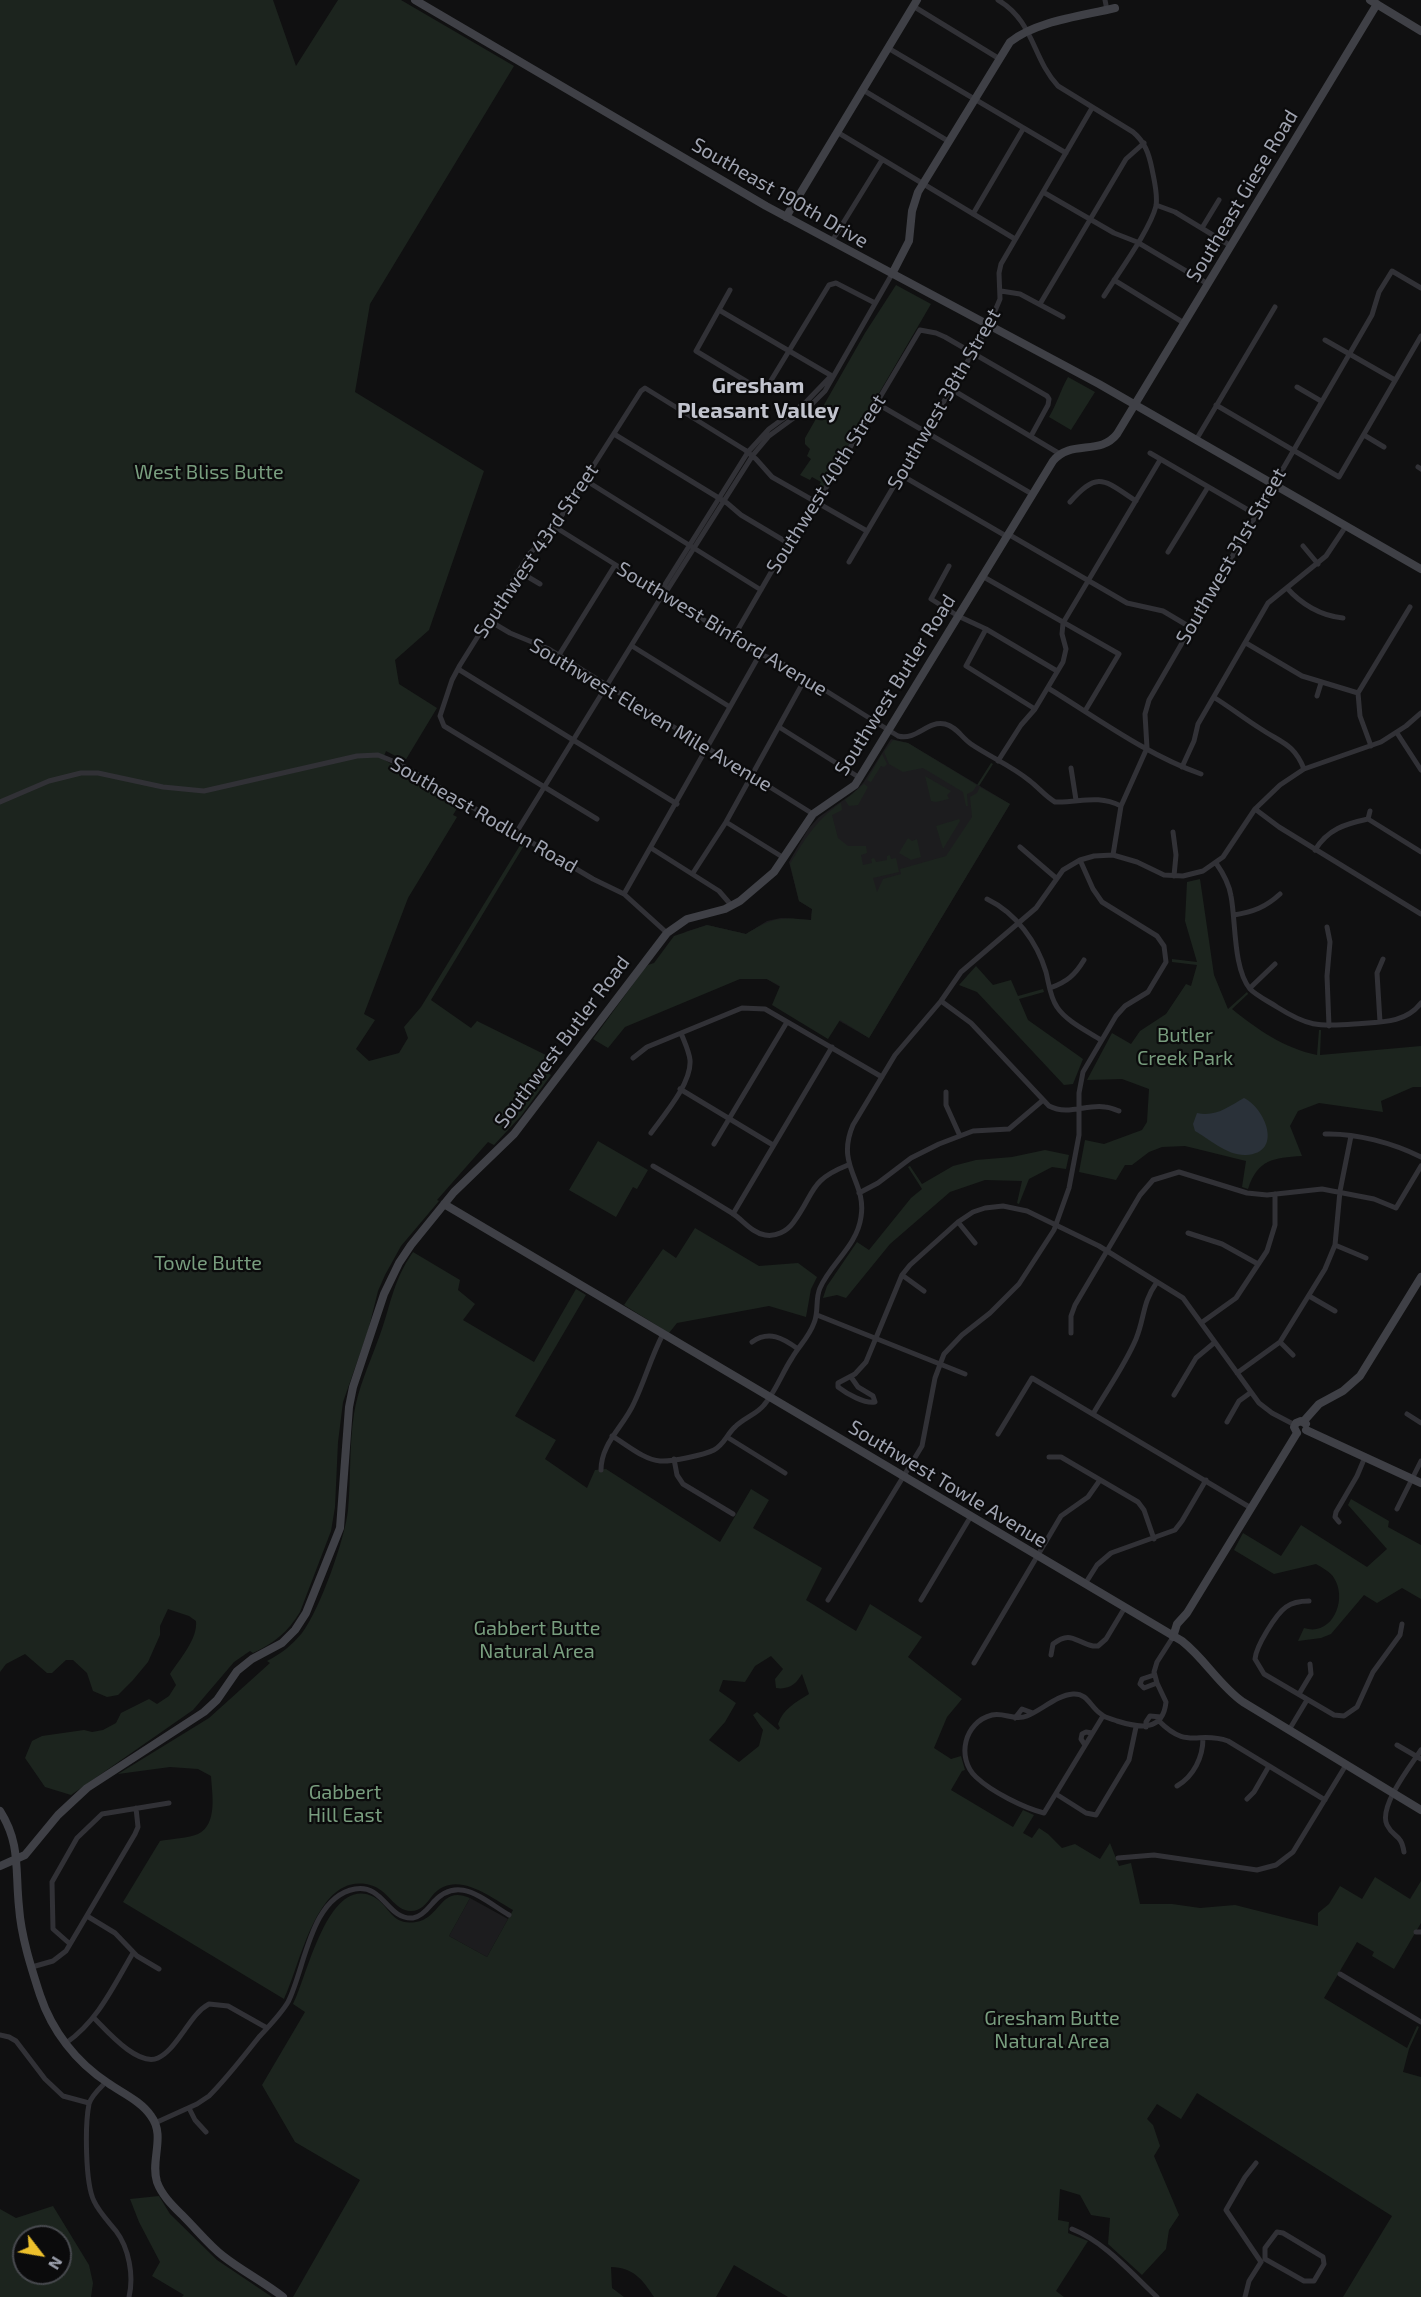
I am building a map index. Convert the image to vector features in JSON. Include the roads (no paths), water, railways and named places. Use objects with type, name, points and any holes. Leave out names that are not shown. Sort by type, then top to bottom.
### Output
[{"type":"main road","name":"Southeast 190th Drive","points":[[415,0],[786,217],[1135,405],[1421,569]]},
{"type":"main road","points":[[1373,2],[1421,31]]},
{"type":"main road","name":"Southeast Giese Road","points":[[1135,405],[1231,246],[1373,2]]},
{"type":"main road","points":[[786,217],[915,3]]},
{"type":"main road","points":[[892,274],[909,241],[913,204],[922,184],[1010,42],[1027,31],[1111,9]]},
{"type":"main road","points":[[1060,454],[1071,449],[1096,448],[1109,442],[1117,434],[1135,405]]},
{"type":"main road","name":"Southwest Butler Road","points":[[17,1858],[25,1855],[58,1815],[87,1788],[204,1712],[217,1700],[237,1671],[252,1659],[282,1643],[301,1621],[339,1528],[351,1397],[384,1294],[399,1263],[459,1186],[514,1134],[667,933],[687,919],[732,906],[769,878],[813,814],[851,789],[860,778],[1032,494],[1060,454]]},
{"type":"main road","name":"Southwest Towle Avenue","points":[[444,1204],[1173,1636],[1197,1654],[1237,1698],[1421,1810]]},
{"type":"main road","points":[[1305,1426],[1319,1404],[1343,1391],[1360,1376],[1421,1277]]},
{"type":"main road","points":[[1173,1636],[1185,1620],[1187,1613],[1251,1508],[1298,1422],[1421,1483]]},
{"type":"main road","points":[[0,1810],[12,1833],[17,1858],[19,1907],[32,1967],[44,2006],[66,2043],[84,2065],[145,2109],[155,2122],[158,2137],[156,2175],[164,2195],[218,2252],[283,2297]]},
{"type":"main road","points":[[0,1866],[17,1858]]},
{"type":"street","points":[[1000,0],[1015,11],[1053,81],[1063,90],[1133,132],[1144,143],[1148,153],[1156,205],[1149,223],[1104,296]]},
{"type":"street","points":[[1105,0],[1111,9]]},
{"type":"street","points":[[915,3],[998,58]]},
{"type":"street","points":[[888,48],[1066,153]]},
{"type":"street","points":[[862,90],[948,141]]},
{"type":"street","name":"Southwest 38th Street","points":[[849,562],[989,325],[998,307],[1001,291],[999,273],[1001,264],[1092,108]]},
{"type":"street","points":[[973,214],[1023,129]]},
{"type":"street","points":[[837,132],[1015,239]]},
{"type":"street","points":[[1040,304],[1126,159],[1144,143]]},
{"type":"street","points":[[832,241],[882,160]]},
{"type":"street","points":[[1043,192],[1119,236],[1137,242],[1208,284]]},
{"type":"street","points":[[1202,228],[1219,200]]},
{"type":"street","points":[[1156,205],[1175,212],[1231,246]]},
{"type":"street","name":"Southwest 31st Street","points":[[1113,855],[1121,806],[1147,748],[1145,714],[1149,700],[1372,315],[1379,292],[1392,271],[1421,288]]},
{"type":"street","points":[[516,833],[750,454],[774,432],[818,399],[828,386],[892,274]]},
{"type":"street","points":[[1114,280],[1184,323]]},
{"type":"street","points":[[730,290],[696,351],[765,392],[832,282],[875,303]]},
{"type":"street","points":[[1001,291],[1020,294],[1063,317]]},
{"type":"street","points":[[1196,440],[1275,308]]},
{"type":"street","points":[[719,310],[832,376]]},
{"type":"street","name":"Southwest 40th Street","points":[[733,638],[788,543],[816,502],[920,330],[936,333],[973,353]]},
{"type":"street","points":[[1216,405],[1339,477],[1421,336]]},
{"type":"street","points":[[1325,340],[1395,380]]},
{"type":"street","points":[[973,353],[1049,399],[1031,436]]},
{"type":"street","points":[[1297,387],[1321,401]]},
{"type":"street","name":"Southwest 43rd Street","points":[[544,787],[444,726],[440,721],[452,680],[518,571],[530,553],[555,527],[645,388],[750,454]]},
{"type":"street","points":[[951,389],[1060,454]]},
{"type":"street","points":[[876,403],[1032,494]]},
{"type":"street","points":[[614,434],[788,543]]},
{"type":"street","points":[[1364,435],[1384,447]]},
{"type":"street","points":[[1150,453],[1255,514]]},
{"type":"street","points":[[750,454],[772,477],[867,531]]},
{"type":"street","points":[[998,761],[1048,688],[1066,654],[1062,634],[1063,623],[1160,460]]},
{"type":"street","points":[[901,475],[1127,603],[1163,611],[1190,627]]},
{"type":"street","points":[[585,480],[761,590]]},
{"type":"street","points":[[1070,502],[1087,484],[1094,481],[1112,485],[1136,501]]},
{"type":"street","points":[[1168,552],[1208,487]]},
{"type":"street","points":[[1182,767],[1194,741],[1198,724],[1268,603],[1318,564],[1331,551],[1346,526]]},
{"type":"street","name":"Southwest Binford Avenue","points":[[555,527],[615,565],[664,592],[733,638],[760,654],[773,658],[888,731]]},
{"type":"street","points":[[1303,546],[1318,564]]},
{"type":"street","points":[[560,655],[615,565]]},
{"type":"street","points":[[949,566],[932,599],[1057,671]]},
{"type":"street","points":[[518,571],[540,584]]},
{"type":"street","points":[[982,576],[1119,654],[1085,711]]},
{"type":"street","points":[[1287,588],[1303,602],[1328,617],[1343,618]]},
{"type":"street","points":[[1371,746],[1360,716],[1358,693],[1410,607]]},
{"type":"street","name":"Southwest Eleven Mile Avenue","points":[[488,620],[510,633],[539,643],[560,655],[813,814]]},
{"type":"street","points":[[986,629],[966,666],[1035,709]]},
{"type":"street","points":[[1246,643],[1292,671],[1321,683],[1358,693]]},
{"type":"street","points":[[632,646],[729,707]]},
{"type":"street","points":[[667,933],[624,894],[760,654]]},
{"type":"street","points":[[458,669],[676,804]]},
{"type":"street","points":[[693,873],[726,822],[805,679]]},
{"type":"street","points":[[1317,696],[1321,683]]},
{"type":"street","points":[[1048,688],[1147,748],[1182,767],[1201,774]]},
{"type":"street","points":[[1215,698],[1268,734],[1284,741],[1297,754],[1304,769]]},
{"type":"street","points":[[612,1436],[652,1460],[663,1462],[710,1452],[720,1446],[741,1421],[761,1408],[770,1397],[810,1333],[817,1315],[820,1287],[859,1228],[862,1205],[846,1158],[848,1136],[901,1048],[966,967],[1036,908],[1063,870],[1080,860],[1094,856],[1113,855],[1137,862],[1159,874],[1174,876],[1200,872],[1216,863],[1230,849],[1255,809],[1280,785],[1304,769],[1371,746],[1397,733],[1421,713]]},
{"type":"street","points":[[888,731],[905,738],[914,736],[934,724],[944,724],[953,727],[968,742],[1022,776],[1055,802],[1086,799],[1107,801],[1121,806]]},
{"type":"street","points":[[779,727],[860,778]]},
{"type":"street","points":[[1397,733],[1421,770]]},
{"type":"street","name":"Southeast Rodlun Road","points":[[0,802],[49,781],[81,773],[98,773],[163,787],[204,791],[268,775],[373,754],[384,756],[400,764],[615,891],[624,894]]},
{"type":"street","points":[[1071,768],[1076,800]]},
{"type":"street","points":[[544,787],[597,819]]},
{"type":"street","points":[[1255,809],[1315,850],[1421,914]]},
{"type":"street","points":[[1368,819],[1370,811]]},
{"type":"street","points":[[1315,850],[1322,839],[1336,828],[1368,819],[1421,852]]},
{"type":"street","points":[[726,822],[784,858]]},
{"type":"street","points":[[1173,832],[1176,855],[1174,876]]},
{"type":"street","points":[[1020,847],[1056,878]]},
{"type":"street","points":[[651,848],[719,891],[732,906]]},
{"type":"street","points":[[828,1600],[918,1455],[926,1436],[939,1364],[952,1344],[990,1313],[1019,1284],[1045,1246],[1069,1188],[1079,1135],[1081,1078],[1120,1010],[1148,992],[1164,967],[1166,952],[1161,940],[1102,902],[1093,890],[1080,860]]},
{"type":"street","points":[[1216,863],[1227,883],[1234,915],[1240,969],[1250,988],[1307,1024],[1329,1026],[1401,1018],[1413,1012],[1421,1003]]},
{"type":"street","points":[[1234,915],[1259,909],[1280,894]]},
{"type":"street","points":[[987,899],[1006,909],[1034,943],[1059,1011],[1101,1040]]},
{"type":"street","points":[[1327,927],[1330,942],[1327,976],[1329,1026]]},
{"type":"street","points":[[1380,1022],[1377,973],[1383,959]]},
{"type":"street","points":[[1050,988],[1072,977],[1084,960]]},
{"type":"street","points":[[1250,988],[1275,964]]},
{"type":"street","points":[[941,1001],[971,1023],[1049,1106],[1061,1111],[1104,1106],[1119,1111]]},
{"type":"street","points":[[633,1058],[647,1047],[737,1010],[750,1007],[765,1009],[882,1077]]},
{"type":"street","points":[[714,1143],[787,1022]]},
{"type":"street","points":[[651,1133],[663,1118],[689,1072],[690,1063],[681,1033]]},
{"type":"street","points":[[733,1214],[832,1047]]},
{"type":"street","points":[[680,1089],[773,1145]]},
{"type":"street","points":[[946,1092],[946,1105],[960,1136]]},
{"type":"street","points":[[859,1193],[878,1183],[911,1158],[960,1136],[980,1130],[1009,1129],[1042,1101]]},
{"type":"street","points":[[1325,1134],[1340,1134],[1399,1147],[1421,1157]]},
{"type":"street","points":[[1237,1373],[1280,1342],[1325,1269],[1335,1245],[1340,1191],[1351,1136]]},
{"type":"street","points":[[652,1166],[733,1214],[756,1232],[770,1236],[784,1232],[792,1224],[814,1186],[822,1178],[848,1166]]},
{"type":"street","points":[[1071,1333],[1070,1322],[1075,1305],[1140,1195],[1153,1180],[1179,1172],[1244,1192],[1275,1194],[1315,1188],[1374,1199],[1396,1208],[1421,1166]]},
{"type":"street","points":[[1201,1323],[1236,1298],[1267,1251],[1276,1219],[1275,1194]]},
{"type":"street","points":[[851,1377],[858,1387],[873,1396],[875,1402],[869,1403],[838,1387],[838,1383],[851,1377],[866,1362],[902,1275],[958,1222],[979,1210],[1003,1206],[1027,1211],[1056,1224],[1182,1298],[1251,1393],[1268,1411],[1296,1429]]},
{"type":"street","points":[[958,1222],[975,1243]]},
{"type":"street","points":[[1188,1233],[1222,1244],[1258,1264]]},
{"type":"street","points":[[1335,1245],[1366,1258]]},
{"type":"street","points":[[902,1275],[924,1291]]},
{"type":"street","points":[[1093,1414],[1131,1350],[1138,1334],[1144,1304],[1157,1282]]},
{"type":"street","points":[[1309,1296],[1335,1311]]},
{"type":"street","points":[[817,1315],[965,1374]]},
{"type":"street","points":[[601,1470],[602,1458],[612,1436],[634,1404],[651,1357],[663,1334]]},
{"type":"street","points":[[752,1342],[762,1336],[772,1336],[798,1349]]},
{"type":"street","points":[[1280,1342],[1293,1355]]},
{"type":"street","points":[[1174,1395],[1196,1358],[1214,1343]]},
{"type":"street","points":[[998,1434],[1032,1378],[1251,1508]]},
{"type":"street","points":[[1227,1422],[1239,1401],[1251,1393]]},
{"type":"street","points":[[1407,1414],[1421,1423]]},
{"type":"street","points":[[727,1437],[786,1473]]},
{"type":"street","points":[[1049,1457],[1061,1457],[1142,1506],[1154,1539]]},
{"type":"street","points":[[1339,1522],[1335,1516],[1336,1512],[1365,1457]]},
{"type":"street","points":[[674,1460],[677,1475],[683,1484],[734,1514]]},
{"type":"street","points":[[1397,1509],[1421,1461]]},
{"type":"street","points":[[974,1663],[1061,1516],[1088,1497],[1100,1480]]},
{"type":"street","points":[[1085,1584],[1097,1565],[1106,1556],[1170,1533],[1179,1526],[1206,1480]]},
{"type":"street","points":[[921,1600],[971,1516]]},
{"type":"street","points":[[1309,1601],[1293,1603],[1279,1612],[1257,1648],[1255,1659],[1264,1674],[1329,1713],[1344,1716],[1357,1707],[1372,1672],[1400,1635],[1402,1624]]},
{"type":"street","points":[[1051,1655],[1053,1644],[1063,1638],[1072,1637],[1093,1646],[1102,1643],[1124,1609]]},
{"type":"street","points":[[1103,1716],[1044,1813],[1026,1808],[984,1783],[974,1775],[966,1761],[965,1742],[976,1724],[993,1715],[1015,1718],[1033,1713],[1066,1695],[1076,1694],[1087,1698],[1103,1716],[1136,1727],[1146,1726],[1160,1719],[1166,1702],[1154,1675],[1157,1662],[1173,1636]]},
{"type":"street","points":[[1299,1695],[1311,1674],[1310,1664]]},
{"type":"street","points":[[1154,1675],[1142,1679],[1140,1684],[1147,1688],[1157,1683]]},
{"type":"street","points":[[1289,1730],[1307,1700]]},
{"type":"street","points":[[1160,1719],[1171,1732],[1179,1737],[1217,1738],[1228,1741],[1325,1800]]},
{"type":"street","points":[[1056,1794],[1086,1813],[1096,1815],[1129,1760],[1136,1727]]},
{"type":"street","points":[[1177,1786],[1186,1781],[1200,1759],[1203,1738]]},
{"type":"street","points":[[1397,1745],[1419,1757]]},
{"type":"street","points":[[1404,1852],[1402,1839],[1391,1830],[1386,1821],[1386,1810],[1421,1750]]},
{"type":"street","points":[[1118,1858],[1154,1855],[1251,1869],[1271,1868],[1281,1863],[1293,1852],[1346,1765]]},
{"type":"street","points":[[1247,1799],[1254,1792],[1269,1766]]},
{"type":"street","points":[[70,1944],[54,1929],[52,1882],[73,1844],[102,1814],[169,1803]]},
{"type":"street","points":[[32,1967],[60,1956],[70,1944],[135,1834],[138,1827],[136,1808]]},
{"type":"street","points":[[155,2122],[189,2108],[216,2090],[267,2028],[287,2003],[319,1918],[343,1893],[358,1889],[372,1891],[380,1895],[401,1916],[415,1918],[426,1911],[447,1890],[459,1889],[473,1893],[509,1915]]},
{"type":"street","points":[[87,1916],[115,1933],[133,1953],[159,1968]]},
{"type":"street","points":[[66,2043],[94,2018],[133,1953]]},
{"type":"street","points":[[1340,1974],[1421,2022]]},
{"type":"street","points":[[94,2018],[115,2039],[143,2058],[157,2058],[209,2004],[228,2006],[267,2028]]},
{"type":"street","points":[[0,2036],[16,2041],[38,2071],[63,2096],[89,2103]]},
{"type":"street","points":[[106,2082],[89,2103],[87,2171],[90,2190],[98,2208],[123,2243],[131,2270],[129,2297]]},
{"type":"street","points":[[189,2108],[195,2120],[207,2132]]},
{"type":"street","points":[[1245,2297],[1249,2280],[1263,2260],[1265,2248],[1274,2234],[1281,2232],[1320,2254],[1324,2265],[1314,2281],[1308,2282],[1263,2260],[1227,2214],[1226,2210],[1245,2176],[1256,2163]]},
{"type":"street","points":[[1072,2229],[1092,2239],[1157,2297]]},
{"type":"district","name":"Gresham Pleasant Valley","points":[[758,398]]},
{"type":"park label","name":"West Bliss Butte","points":[[209,472]]},
{"type":"park label","name":"Butler Creek Park","points":[[1185,1046]]},
{"type":"park label","name":"Towle Butte","points":[[208,1263]]},
{"type":"park label","name":"Gabbert Butte Natural Area","points":[[537,1640]]},
{"type":"park label","name":"Gabbert Hill East","points":[[345,1804]]},
{"type":"park label","name":"Gresham Butte Natural Area","points":[[1052,2030]]}]
